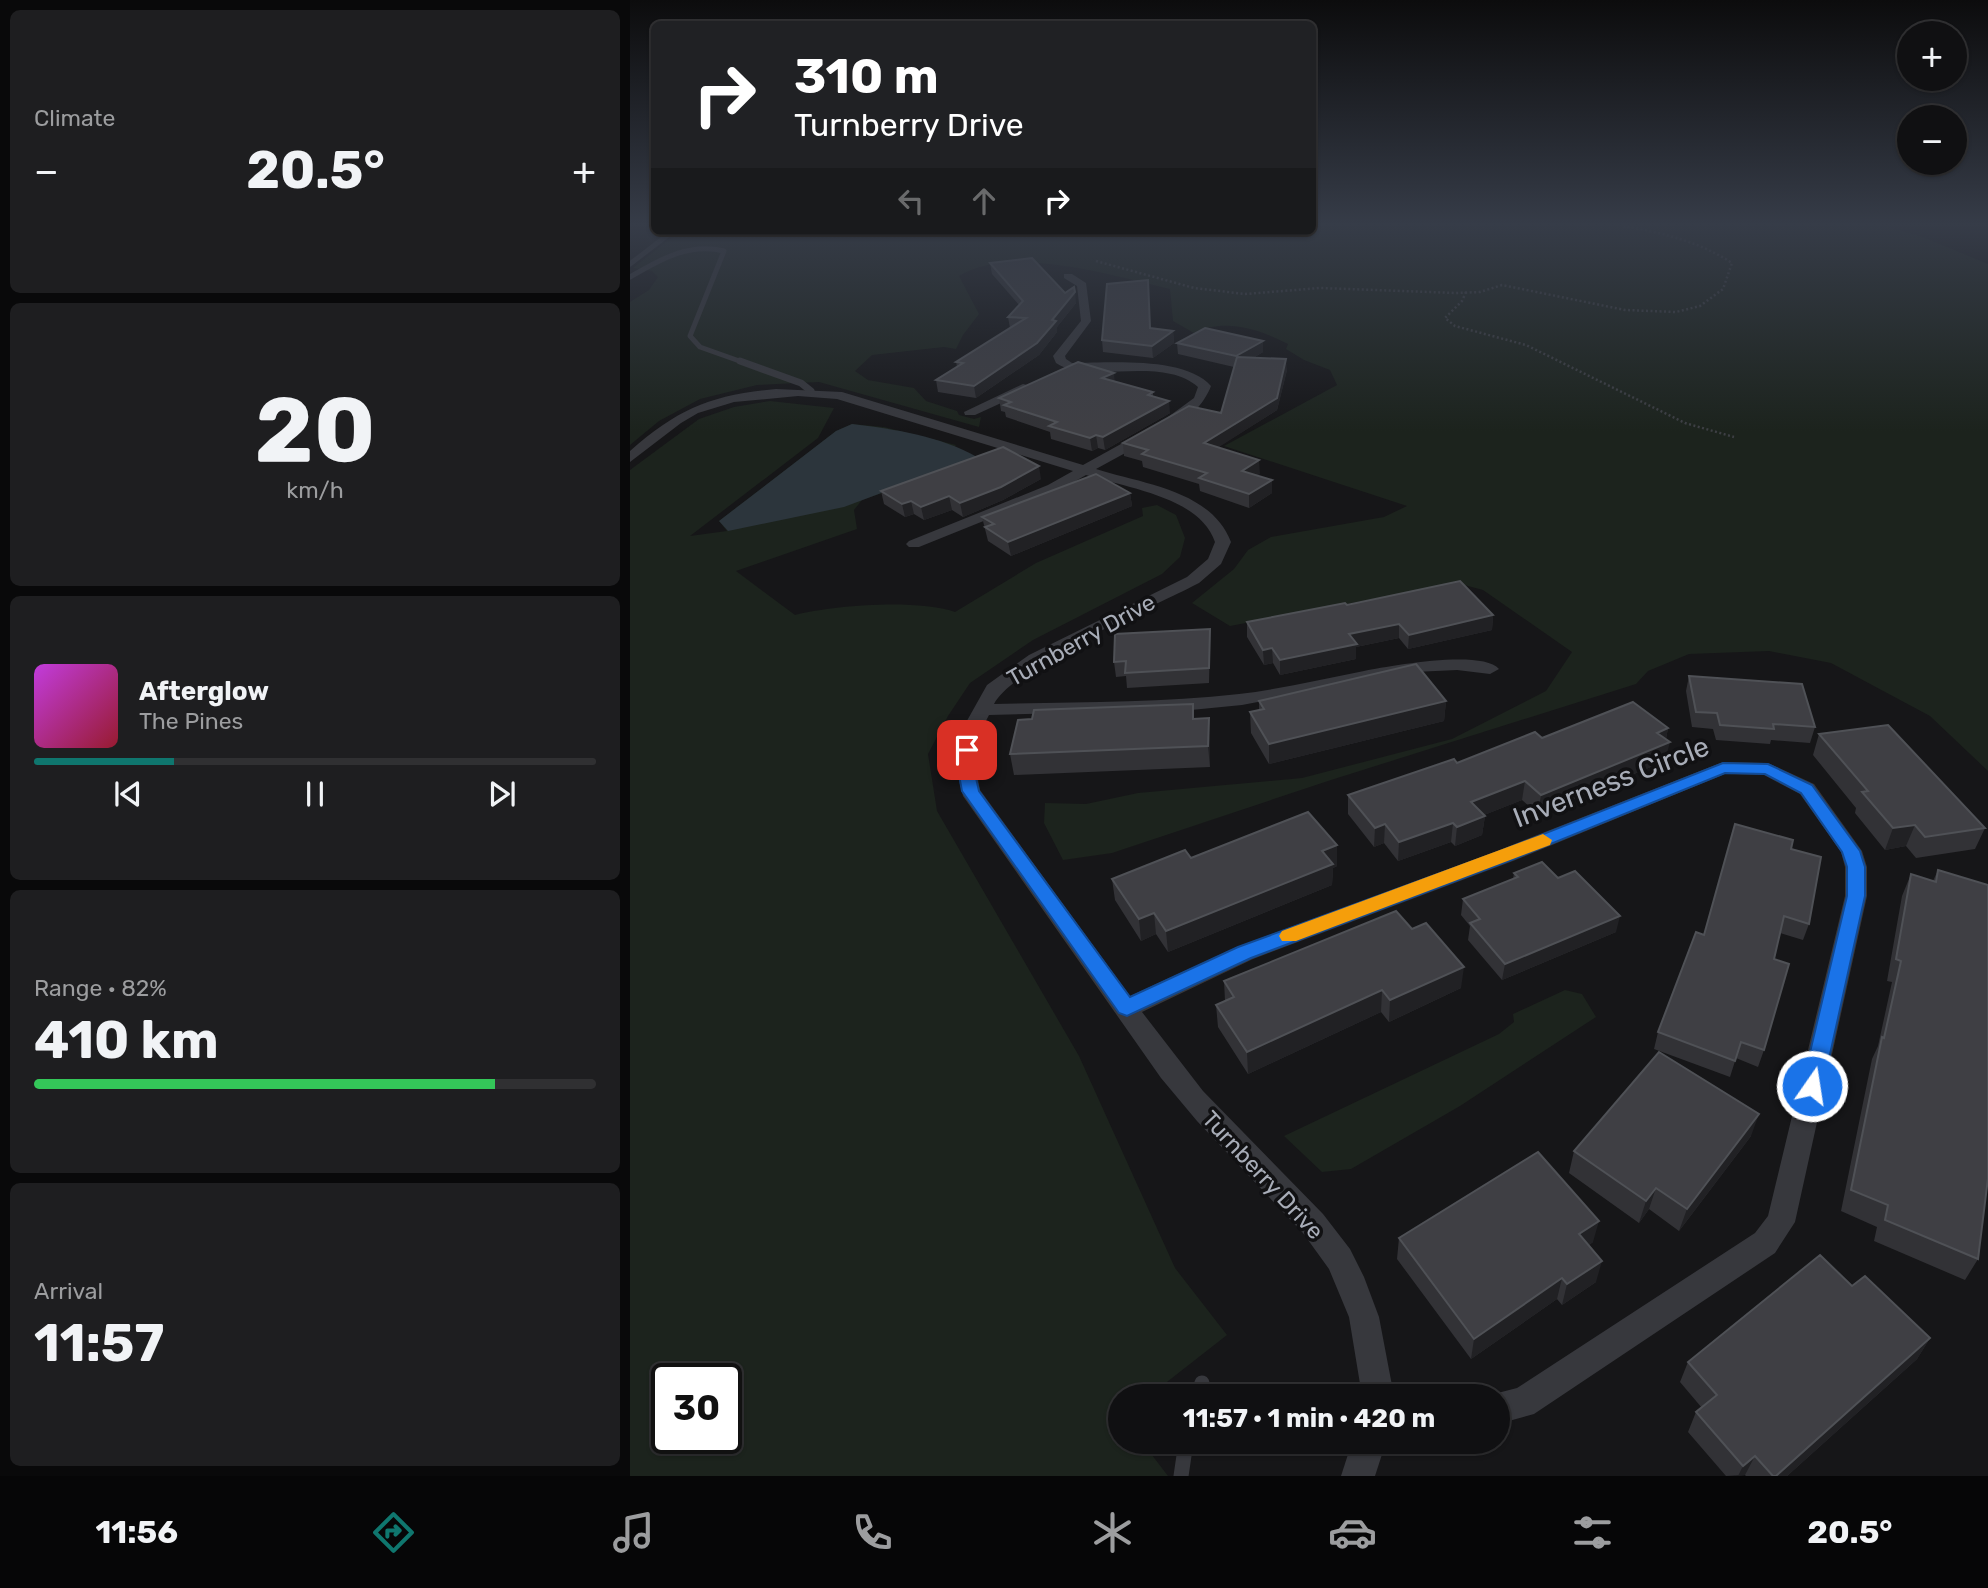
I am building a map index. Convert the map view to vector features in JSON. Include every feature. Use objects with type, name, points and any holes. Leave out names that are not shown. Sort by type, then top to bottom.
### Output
[{"type":"street","points":[[914,544],[1039,494],[1086,471],[1193,408],[1203,397],[1204,386],[1200,378],[1186,372],[1169,369],[1063,369],[1059,356],[1086,321],[1083,293]]},
{"type":"street","points":[[970,412],[1032,384]]},
{"type":"street","name":"Turnberry Drive","points":[[630,458],[674,422],[700,409],[747,397],[811,391],[838,394],[1179,499],[1199,509],[1217,524],[1223,542],[1215,562],[1193,580],[1035,660],[993,689],[969,735],[965,765],[970,791],[1195,1102],[1317,1226],[1346,1272],[1364,1315],[1377,1384]]},
{"type":"street","points":[[980,710],[1191,704],[1242,699],[1414,667],[1457,665],[1490,669]]},
{"type":"street","name":"Inverness Circle","points":[[1127,1008],[1245,953],[1505,856],[1723,768],[1768,769],[1807,789],[1851,851],[1856,867],[1856,896],[1781,1223],[1765,1243],[1523,1403],[1510,1406]]},
{"type":"street","points":[[1358,1476],[1364,1454]]},
{"type":"lane","points":[[705,293],[690,336],[700,347],[801,383],[811,391]]},
{"type":"lane","points":[[1181,1476],[1184,1454]]},
{"type":"path","points":[[1235,293],[1259,293]]},
{"type":"path","points":[[1466,293],[1462,301],[1445,318],[1455,326],[1526,345],[1685,423],[1734,437]]},
{"type":"path","points":[[1550,293],[1648,313],[1676,312],[1700,306],[1718,293]]},
{"type":"shaded area","points":[[644,293],[968,293],[979,314],[956,349],[944,347],[872,355],[855,371],[868,380],[914,388],[926,401],[957,411],[959,415],[974,419],[981,417],[979,427],[819,382],[757,385],[700,399],[659,421],[630,445],[630,302]]},
{"type":"shaded area","points":[[1170,293],[1988,293],[1988,771],[1930,716],[1831,663],[1769,651],[1689,654],[1648,671],[1636,684],[1331,780],[1112,853],[1063,860],[1044,823],[1045,803],[1086,804],[1138,793],[1302,778],[1452,739],[1546,691],[1572,652],[1483,590],[1457,583],[1230,626],[1192,603],[1234,569],[1248,550],[1271,537],[1384,517],[1407,506],[1224,446],[1337,385],[1330,370],[1304,360],[1286,349],[1288,344],[1265,334],[1229,326],[1217,326],[1194,333],[1173,321]]},
{"type":"shaded area","points":[[770,401],[834,408],[818,438],[690,536],[727,531],[719,521],[836,431],[852,424],[884,427],[956,445],[933,475],[862,500],[854,510],[857,529],[736,571],[795,615],[832,608],[876,605],[920,606],[955,612],[1036,563],[1143,516],[1142,508],[1157,505],[1176,515],[1185,538],[1180,557],[1162,574],[1033,640],[970,683],[948,716],[928,754],[937,811],[1079,1056],[1175,1268],[1227,1335],[1164,1384],[1108,1384],[1108,1454],[1151,1454],[1168,1476],[630,1476],[630,470],[699,419],[734,407]]},
{"type":"shaded area","points":[[852,424],[932,439],[977,457],[844,507],[728,531],[719,521],[836,431]]},
{"type":"shaded area","points":[[1565,990],[1582,994],[1596,1017],[1460,1106],[1351,1169],[1322,1172],[1284,1136],[1499,1034],[1514,1022],[1513,1014]]},
{"type":"building","points":[[1016,293],[1074,293],[1052,320],[1056,321],[1037,343],[974,386],[936,380],[963,363],[956,362],[1026,318],[1008,317],[1023,301]]},
{"type":"building","points":[[1106,293],[1149,293],[1150,328],[1173,331],[1152,346],[1102,340]]},
{"type":"building","points":[[1205,328],[1263,341],[1236,356],[1177,343]]},
{"type":"building","points":[[1237,357],[1286,359],[1277,398],[1204,443],[1259,460],[1242,471],[1272,480],[1249,494],[1199,478],[1207,473],[1142,454],[1148,450],[1123,443],[1189,406],[1221,413]]},
{"type":"building","points":[[1078,362],[1114,373],[1102,378],[1153,392],[1148,395],[1169,401],[1103,437],[1096,435],[1090,438],[1049,426],[1057,422],[1004,405],[1011,402],[999,398]]},
{"type":"building","points":[[1003,447],[1039,466],[1001,487],[960,503],[949,496],[921,507],[911,501],[902,504],[881,491]]},
{"type":"building","points":[[1096,474],[1130,493],[1008,542],[985,527],[994,524],[982,517]]},
{"type":"building","points":[[1460,581],[1493,615],[1409,635],[1399,624],[1349,634],[1357,644],[1280,660],[1272,648],[1263,650],[1247,622],[1345,603],[1347,605]]},
{"type":"building","points":[[1210,629],[1209,668],[1125,673],[1126,661],[1114,662],[1115,634]]},
{"type":"building","points":[[1416,664],[1446,701],[1269,744],[1250,712],[1264,709],[1259,701]]},
{"type":"building","points":[[1689,676],[1802,684],[1815,727],[1773,724],[1774,729],[1720,725],[1717,713],[1696,712]]},
{"type":"building","points":[[1633,702],[1668,728],[1657,733],[1670,742],[1541,795],[1525,781],[1471,802],[1485,816],[1457,827],[1453,823],[1399,842],[1385,824],[1375,828],[1348,795],[1454,759],[1457,763],[1535,732],[1542,738]]},
{"type":"building","points":[[1193,704],[1193,719],[1209,718],[1208,746],[1010,754],[1018,720],[1032,719],[1034,710]]},
{"type":"building","points":[[1888,725],[1985,828],[1925,837],[1915,825],[1893,828],[1862,792],[1868,791],[1819,734]]},
{"type":"building","points":[[1308,812],[1337,845],[1322,851],[1333,864],[1166,931],[1154,913],[1139,919],[1112,879],[1185,850],[1191,858]]},
{"type":"building","points":[[1735,824],[1793,840],[1791,849],[1821,857],[1809,924],[1784,916],[1774,959],[1789,964],[1764,1050],[1741,1042],[1735,1061],[1658,1032],[1696,932],[1704,935]]},
{"type":"building","points":[[1542,862],[1558,878],[1575,871],[1620,916],[1505,964],[1470,923],[1480,919],[1463,899],[1518,877],[1514,873]]},
{"type":"building","points":[[1938,870],[1988,885],[1988,1178],[1978,1259],[1885,1220],[1888,1205],[1851,1190],[1882,1037],[1884,1038],[1901,961],[1896,959],[1911,874],[1936,882]]},
{"type":"building","points":[[1396,911],[1412,929],[1426,923],[1464,967],[1390,1000],[1382,990],[1247,1052],[1216,1005],[1234,997],[1224,981]]},
{"type":"building","points":[[1659,1052],[1759,1114],[1687,1209],[1656,1188],[1646,1201],[1574,1151]]},
{"type":"building","points":[[1538,1152],[1599,1221],[1579,1234],[1602,1261],[1567,1284],[1562,1278],[1474,1339],[1399,1238]]},
{"type":"building","points":[[1820,1255],[1852,1286],[1865,1276],[1930,1338],[1773,1476],[1755,1456],[1743,1466],[1696,1412],[1717,1395],[1688,1362]]},
{"type":"slow traffic","points":[[1289,936],[1543,840]]},
{"type":"route","points":[[967,750],[965,765],[970,791],[1127,1008],[1245,953],[1505,856],[1723,768],[1768,769],[1807,789],[1851,851],[1856,867],[1856,896],[1812,1086]]}]
